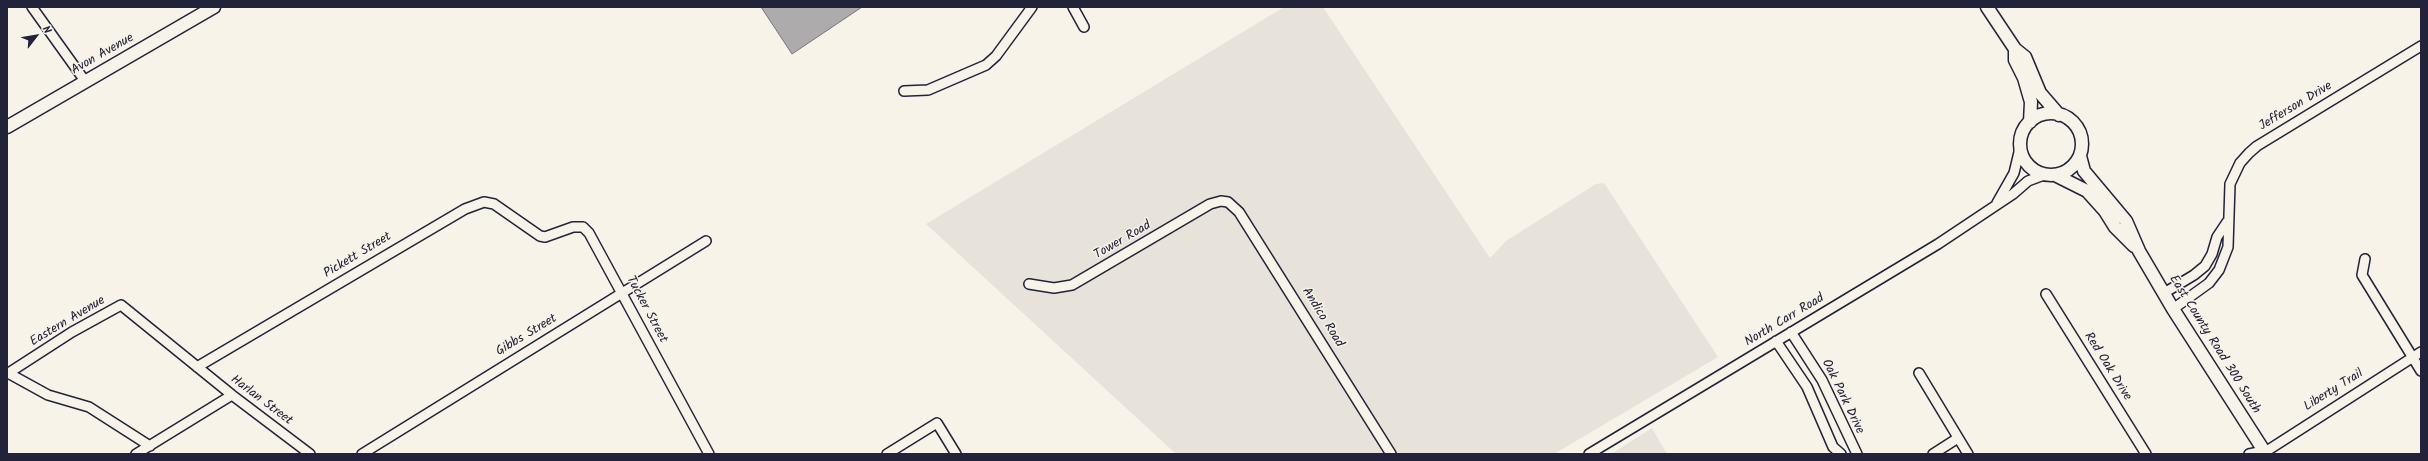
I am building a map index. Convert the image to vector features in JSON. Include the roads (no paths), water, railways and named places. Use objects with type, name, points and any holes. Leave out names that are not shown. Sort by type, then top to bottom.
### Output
[{"type":"street","points":[[32,7],[85,81]]},
{"type":"street","name":"Avon Avenue","points":[[7,127],[214,7]]},
{"type":"street","points":[[904,91],[928,90],[986,65],[996,56],[1032,7]]},
{"type":"street","points":[[1073,7],[1084,27]]},
{"type":"street","points":[[1987,7],[2015,49],[2025,58],[2040,93],[2059,115],[2070,121],[2078,131],[2081,139],[2080,156],[2070,169],[2050,175],[2028,165],[2020,148],[2022,134],[2030,122],[2044,115],[2059,115]]},
{"type":"street","name":"Jefferson Drive","points":[[2173,309],[2209,283],[2219,270],[2228,246],[2228,193],[2232,179],[2240,163],[2257,146],[2421,46]]},
{"type":"street","points":[[2015,49],[2015,60],[2024,78],[2031,102],[2030,122]]},
{"type":"street","name":"North Carr Road","points":[[1992,208],[2009,185],[2020,148]]},
{"type":"street","name":"East County Road 300 South","points":[[2080,156],[2084,171],[2126,221],[2139,251],[2173,309],[2264,453]]},
{"type":"street","name":"East County Road 300 South","points":[[2050,175],[2087,191],[2105,211],[2115,227],[2139,251]]},
{"type":"street","name":"North Carr Road","points":[[1589,454],[1938,244],[1992,208],[2028,181],[2050,175]]},
{"type":"street","name":"Pickett Street","points":[[197,367],[465,209],[484,202],[494,204],[534,231]]},
{"type":"street","name":"Tower Road","points":[[1029,284],[1054,288],[1072,285],[1210,204],[1225,202]]},
{"type":"street","name":"Andico Road","points":[[1225,202],[1239,212],[1391,454]]},
{"type":"street","points":[[2164,293],[2194,275],[2205,266],[2212,254],[2217,237],[2228,222]]},
{"type":"street","name":"Tucker Street","points":[[534,231],[545,238],[573,227],[583,227],[589,233],[623,293],[709,454]]},
{"type":"street","name":"Gibbs Street","points":[[362,454],[706,241]]},
{"type":"street","points":[[2365,259],[2362,275],[2421,371]]},
{"type":"street","name":"Red Oak Drive","points":[[2046,294],[2146,454]]},
{"type":"street","name":"Eastern Avenue","points":[[8,374],[72,332],[121,305],[197,367]]},
{"type":"street","name":"Oak Park Drive","points":[[1791,332],[1822,380],[1857,454]]},
{"type":"street","name":"Oak Park Drive","points":[[1776,341],[1807,388],[1833,451],[1841,454]]},
{"type":"street","name":"Liberty Trail","points":[[2264,453],[2421,352]]},
{"type":"street","name":"Harlan Street","points":[[197,367],[310,454]]},
{"type":"street","points":[[1919,373],[1968,454]]},
{"type":"street","points":[[8,374],[48,395],[68,399],[90,408],[150,446]]},
{"type":"street","points":[[136,454],[232,395]]},
{"type":"street","points":[[887,454],[937,423],[956,454]]},
{"type":"street","points":[[1933,454],[1958,438]]},
{"type":"street","points":[[2249,454],[2264,453]]}]
